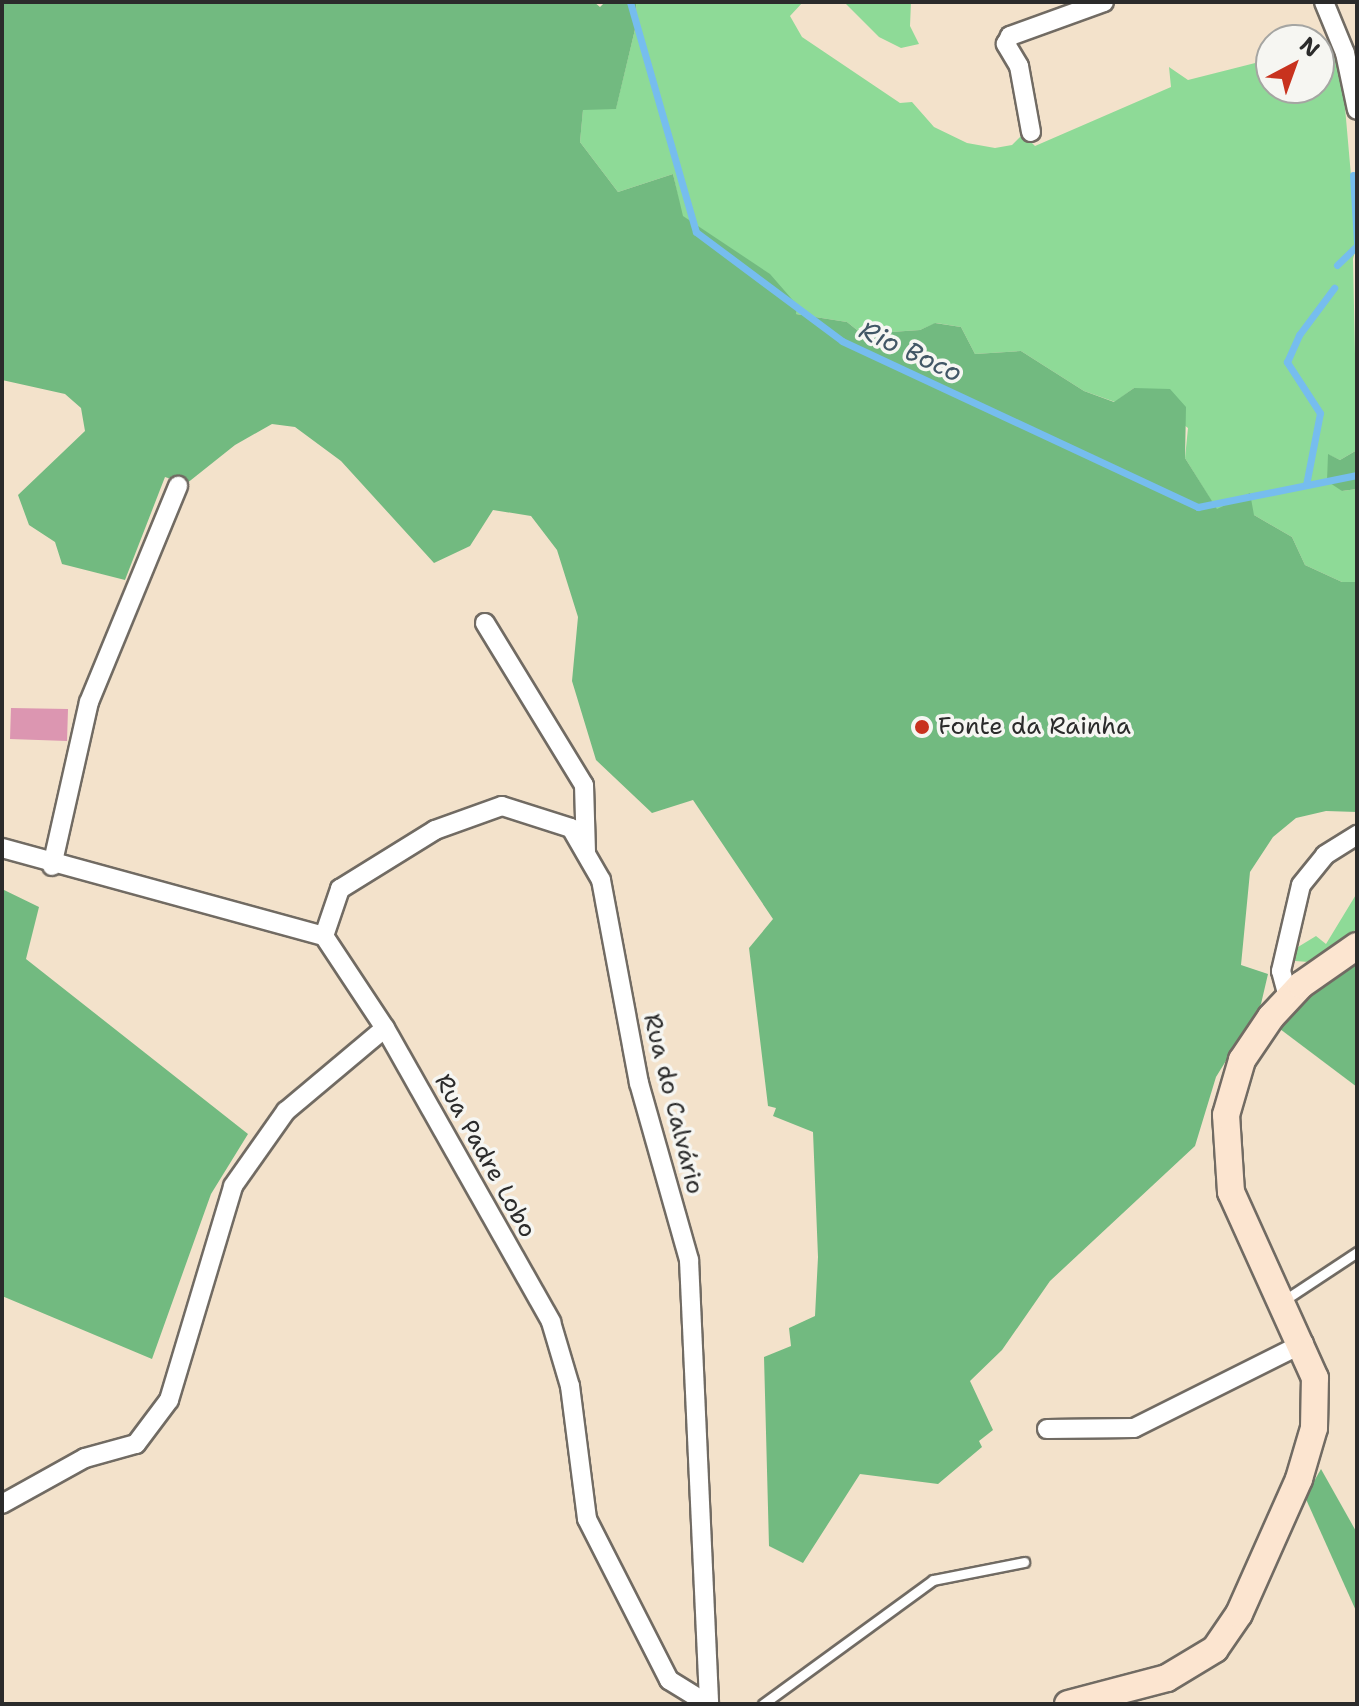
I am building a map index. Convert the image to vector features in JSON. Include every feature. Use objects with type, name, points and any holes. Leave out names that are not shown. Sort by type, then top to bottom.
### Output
[{"type":"main road","points":[[1068,1704],[1190,1669],[1232,1627],[1299,1479],[1314,1428],[1315,1378],[1304,1343],[1243,1226],[1226,1158],[1232,1090],[1255,1039],[1288,997],[1357,946]]},
{"type":"street","points":[[1031,132],[1019,66],[1006,44],[1010,36],[1104,2]]},
{"type":"street","points":[[1324,2],[1345,53],[1357,110]]},
{"type":"street","points":[[52,866],[89,702],[178,486]]},
{"type":"street","points":[[485,623],[584,785],[587,855]]},
{"type":"street","name":"Rua do Calvário","points":[[324,936],[340,889],[435,830],[502,806],[571,828],[601,880],[639,1083],[689,1260],[708,1704]]},
{"type":"street","points":[[1288,997],[1282,956],[1301,885],[1325,855],[1357,835]]},
{"type":"street","points":[[2,848],[52,866],[324,936]]},
{"type":"street","name":"Rua Padre Lobo","points":[[324,936],[385,1028],[551,1322],[570,1386],[587,1519],[669,1680],[708,1704]]},
{"type":"street","points":[[2,1504],[85,1458],[136,1444],[169,1400],[233,1186],[286,1111],[385,1028]]},
{"type":"street","points":[[1047,1429],[1134,1428],[1304,1343]]},
{"type":"lane","points":[[1281,1303],[1357,1252]]},
{"type":"lane","points":[[763,1704],[933,1580],[1024,1562]]},
{"type":"green space","points":[[2,2],[594,2],[600,7],[605,2],[636,2],[637,21],[616,109],[583,110],[580,142],[618,192],[673,174],[683,216],[770,274],[797,305],[796,314],[847,322],[862,334],[920,330],[935,323],[961,327],[975,354],[1021,351],[1084,391],[1114,402],[1134,388],[1170,389],[1186,407],[1185,458],[1217,509],[1250,493],[1254,515],[1292,537],[1305,565],[1342,582],[1357,582],[1357,812],[1326,811],[1296,818],[1273,837],[1250,872],[1241,965],[1268,974],[1261,1004],[1216,1077],[1195,1146],[1050,1281],[1002,1350],[970,1381],[993,1430],[979,1441],[982,1447],[938,1484],[860,1474],[803,1563],[769,1546],[764,1357],[791,1346],[789,1328],[815,1316],[818,1257],[813,1132],[773,1116],[776,1108],[768,1106],[749,948],[773,919],[693,800],[652,813],[596,760],[572,681],[578,617],[557,550],[531,516],[493,510],[470,546],[434,563],[341,461],[295,427],[272,424],[235,445],[186,484],[165,477],[125,580],[62,564],[55,542],[29,525],[18,495],[85,431],[81,408],[65,394],[2,380]]},
{"type":"green space","points":[[636,2],[803,2],[790,16],[802,37],[900,103],[912,102],[934,127],[967,143],[995,148],[1012,145],[1023,134],[1035,146],[1171,87],[1169,67],[1188,80],[1255,63],[1255,104],[1335,104],[1335,57],[1342,73],[1357,244],[1353,259],[1357,450],[1340,460],[1329,455],[1342,491],[1357,489],[1357,582],[1342,582],[1305,565],[1292,537],[1254,515],[1217,510],[1185,458],[1188,428],[1134,388],[1115,402],[1084,391],[1021,351],[975,354],[961,327],[936,323],[920,330],[862,334],[847,322],[796,314],[682,216],[673,174],[618,192],[580,142],[583,109],[616,108],[637,21]]},
{"type":"green space","points":[[844,2],[911,2],[910,26],[919,44],[901,48],[879,37]]},
{"type":"green space","points":[[1357,450],[1357,489],[1342,491],[1327,481],[1328,454],[1340,460]]},
{"type":"green space","points":[[2,889],[39,907],[26,959],[248,1134],[211,1194],[152,1359],[2,1296]]},
{"type":"green space","points":[[1357,893],[1357,929],[1309,962],[1295,961],[1291,941],[1298,947],[1316,936],[1326,944]]},
{"type":"green space","points":[[1357,961],[1357,1087],[1280,1029],[1278,1021],[1294,998]]},
{"type":"green space","points":[[1321,1469],[1357,1533],[1357,1613],[1305,1497]]},
{"type":"building","points":[[11,708],[68,709],[67,741],[10,739]]},
{"type":"waterway","name":"Rio Boco","points":[[630,2],[696,232],[842,341],[1198,507],[1357,475]]},
{"type":"waterway","points":[[1353,175],[1357,243]]},
{"type":"waterway","points":[[1337,265],[1357,246]]},
{"type":"waterway","points":[[1306,485],[1320,413],[1287,362],[1299,335],[1334,288]]},
{"type":"place","name":"Fonte da Rainha","points":[[922,727]]}]
